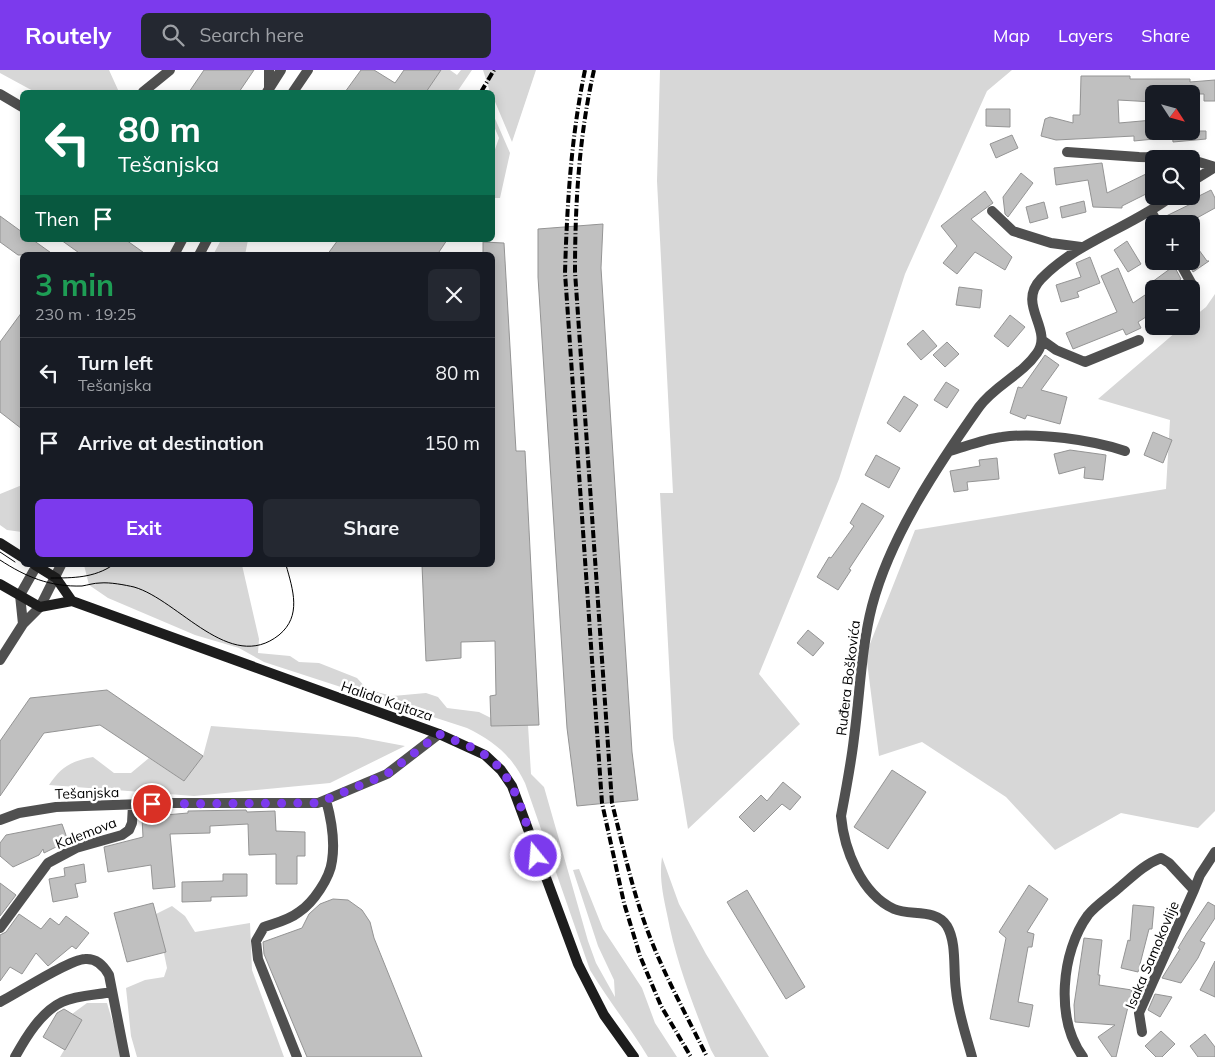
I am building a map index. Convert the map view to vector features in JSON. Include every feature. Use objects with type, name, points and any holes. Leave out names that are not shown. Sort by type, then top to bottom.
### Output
[{"type":"main road","points":[[0,544],[20,556]]},
{"type":"main road","points":[[0,584],[40,607],[72,601],[56,578],[39,567]]},
{"type":"main road","name":"Halida Kajtaza","points":[[72,601],[439,734],[486,755],[501,770],[512,786],[578,964],[604,1015],[634,1057]]},
{"type":"street","points":[[145,90],[170,70]]},
{"type":"street","points":[[268,90],[269,70]]},
{"type":"street","points":[[269,90],[282,70]]},
{"type":"street","points":[[294,90],[308,70]]},
{"type":"street","points":[[0,94],[20,105]]},
{"type":"street","points":[[1067,152],[1186,158],[1215,167]]},
{"type":"street","points":[[1200,176],[1215,167]]},
{"type":"street","points":[[1139,340],[1085,362],[1056,350],[1042,340],[1032,304],[1032,292],[1049,271],[1081,247],[1159,205]]},
{"type":"street","points":[[992,211],[1013,231],[1051,243],[1081,247]]},
{"type":"street","points":[[1151,211],[1153,215]]},
{"type":"street","name":"Ruđera Boškovića","points":[[972,1057],[958,1002],[952,948],[946,924],[942,920],[921,913],[909,914],[893,909],[874,894],[853,862],[843,832],[842,816],[855,736],[867,629],[872,605],[897,542],[950,451],[982,403],[1037,354],[1042,340]]},
{"type":"street","points":[[950,451],[990,439],[1022,435],[1101,443],[1126,451]]},
{"type":"street","points":[[23,624],[20,595],[35,567]]},
{"type":"street","points":[[0,660],[23,624],[40,607],[60,567]]},
{"type":"street","name":"Tešanjska","points":[[0,820],[19,813],[56,807],[172,802],[318,803],[387,774],[439,734]]},
{"type":"street","points":[[297,1057],[258,959],[256,941],[264,928],[301,912],[323,882],[332,862],[331,817],[326,800]]},
{"type":"street","name":"Kalemova","points":[[0,928],[48,864],[63,854],[122,835],[129,830],[132,823],[133,805]]},
{"type":"street","name":"Isaka Samokovlije","points":[[1142,1032],[1139,1013],[1200,875],[1215,852]]},
{"type":"street","name":"Isaka Samokovlije","points":[[1083,1057],[1077,1049],[1065,1015],[1069,955],[1089,914],[1136,874],[1161,858],[1169,863],[1194,890]]},
{"type":"street","points":[[0,1002],[69,964],[84,959],[96,960],[103,965],[109,975],[125,1057]]},
{"type":"street","points":[[15,1057],[33,1029],[46,1014],[62,1002],[112,992]]},
{"type":"shaded area","points":[[0,70],[109,70],[118,90],[31,90],[0,73]]},
{"type":"shaded area","points":[[441,70],[450,70],[457,75],[461,70],[472,70],[458,90],[427,90]]},
{"type":"shaded area","points":[[483,70],[536,70],[512,142],[495,102],[495,90],[489,90]]},
{"type":"shaded area","points":[[660,70],[1012,70],[987,91],[905,274],[839,479],[759,674],[800,724],[688,829],[673,738],[660,493],[673,493],[657,181]]},
{"type":"shaded area","points":[[495,119],[510,153],[500,198],[495,198],[495,149],[499,138],[495,129]]},
{"type":"shaded area","points":[[220,242],[248,242],[246,252],[215,252]]},
{"type":"shaded area","points":[[1215,294],[1215,811],[1198,828],[1121,813],[1055,850],[1006,797],[922,742],[879,756],[866,654],[915,530],[1166,489],[1170,420],[1098,399],[1173,335],[1200,335],[1200,312]]},
{"type":"shaded area","points":[[20,486],[20,532],[7,530],[0,525],[0,494]]},
{"type":"shaded area","points":[[84,567],[242,567],[259,639],[258,653],[290,656],[299,662],[319,663],[357,678],[368,690],[393,696],[426,693],[438,697],[447,708],[479,712],[491,718],[491,726],[528,725],[531,774],[544,787],[596,963],[615,997],[614,980],[598,946],[573,870],[579,869],[603,929],[642,988],[655,1023],[677,1057],[648,1057],[590,970],[525,783],[508,757],[494,744],[467,728],[264,662],[239,648],[195,635],[108,598],[89,585]]},
{"type":"shaded area","points":[[211,726],[357,737],[405,746],[330,783],[194,796],[49,785],[62,769],[73,763],[93,757],[114,773],[131,773],[149,758],[184,781],[203,756]]},
{"type":"shaded area","points":[[662,857],[679,904],[706,954],[769,1057],[715,1057],[711,1050],[675,949],[661,879]]},
{"type":"shaded area","points":[[172,906],[185,916],[195,932],[250,923],[252,970],[284,1057],[137,1057],[131,1036],[126,988],[145,980],[164,977],[167,968],[156,914]]},
{"type":"shaded area","points":[[87,1003],[107,1003],[123,1057],[60,1057],[82,1020],[72,1014]]},
{"type":"building","points":[[204,70],[254,70],[240,90],[190,90]]},
{"type":"building","points":[[361,70],[374,70],[395,83],[404,70],[441,70],[427,90],[346,90]]},
{"type":"building","points":[[1081,76],[1130,76],[1130,79],[1190,79],[1190,82],[1215,80],[1215,101],[1204,101],[1204,94],[1200,94],[1200,85],[1145,85],[1145,102],[1118,100],[1119,123],[1145,121],[1145,140],[1134,141],[1134,136],[1056,140],[1041,136],[1045,119],[1050,117],[1073,123],[1073,115],[1080,115]]},
{"type":"building","points":[[986,109],[1010,109],[1010,127],[986,126]]},
{"type":"building","points":[[1200,131],[1206,131],[1206,139],[1200,140]]},
{"type":"building","points":[[1012,135],[1018,148],[996,158],[990,144]]},
{"type":"building","points":[[1173,140],[1195,140],[1173,142]]},
{"type":"building","points":[[1102,163],[1107,193],[1145,174],[1145,194],[1122,206],[1122,208],[1093,207],[1088,180],[1056,185],[1054,168]]},
{"type":"building","points":[[1021,173],[1033,183],[1008,217],[1005,214],[1003,197]]},
{"type":"building","points":[[1211,190],[1215,198],[1215,208],[1200,216],[1168,215],[1189,205],[1200,205],[1200,196]]},
{"type":"building","points":[[985,191],[993,203],[971,219],[1012,257],[1005,270],[975,252],[957,274],[943,263],[957,246],[941,226]]},
{"type":"building","points":[[1084,201],[1086,212],[1062,218],[1060,207]]},
{"type":"building","points":[[1044,202],[1048,218],[1030,223],[1026,207]]},
{"type":"building","points":[[0,216],[20,231],[20,242],[36,242],[50,252],[20,252],[20,255],[18,255],[0,242]]},
{"type":"building","points":[[603,224],[601,268],[632,752],[638,800],[577,806],[567,728],[538,277],[538,229]]},
{"type":"building","points":[[1127,241],[1141,264],[1128,272],[1114,250]]},
{"type":"building","points":[[64,242],[129,242],[143,252],[78,252]]},
{"type":"building","points":[[337,242],[446,242],[439,252],[329,252]]},
{"type":"building","points":[[483,242],[504,243],[516,451],[525,451],[539,725],[491,726],[490,696],[496,695],[495,641],[461,642],[461,658],[426,661],[422,567],[495,567],[495,252],[483,252]]},
{"type":"building","points":[[1200,251],[1207,261],[1209,261],[1200,267]]},
{"type":"building","points":[[1090,257],[1100,283],[1077,292],[1079,297],[1061,302],[1056,285],[1081,277],[1076,263]]},
{"type":"building","points":[[1118,268],[1133,303],[1145,295],[1145,318],[1138,322],[1141,328],[1126,335],[1123,329],[1073,349],[1066,333],[1117,312],[1101,276]]},
{"type":"building","points":[[1168,270],[1176,270],[1181,279],[1180,280],[1155,280]]},
{"type":"building","points":[[959,287],[982,290],[980,308],[956,305]]},
{"type":"building","points":[[20,315],[20,427],[0,412],[0,342]]},
{"type":"building","points":[[1010,315],[1025,327],[1008,347],[994,336]]},
{"type":"building","points":[[923,330],[937,346],[921,360],[907,344]]},
{"type":"building","points":[[947,342],[959,354],[945,367],[933,355]]},
{"type":"building","points":[[1045,355],[1059,365],[1041,390],[1067,397],[1060,424],[1027,415],[1025,419],[1010,413],[1018,387],[1022,388]]},
{"type":"building","points":[[946,382],[959,390],[947,408],[934,400]]},
{"type":"building","points":[[904,396],[918,405],[900,432],[887,423]]},
{"type":"building","points":[[1153,432],[1172,440],[1163,463],[1144,455]]},
{"type":"building","points":[[1070,450],[1106,455],[1103,480],[1084,478],[1085,467],[1059,474],[1054,454]]},
{"type":"building","points":[[876,455],[900,468],[889,488],[865,475]]},
{"type":"building","points":[[997,458],[999,479],[967,482],[968,490],[954,492],[950,471],[980,466],[979,460]]},
{"type":"building","points":[[862,503],[884,516],[849,569],[851,570],[838,590],[817,577],[829,557],[831,558],[854,526],[850,523]]},
{"type":"building","points":[[808,630],[824,643],[813,656],[797,643]]},
{"type":"building","points":[[107,690],[203,756],[184,781],[100,725],[44,733],[0,796],[0,741],[30,698]]},
{"type":"building","points":[[892,770],[926,792],[888,849],[854,827]]},
{"type":"building","points":[[783,782],[801,797],[790,810],[782,804],[754,832],[739,817],[761,795],[767,801]]},
{"type":"building","points":[[246,810],[247,812],[275,811],[276,831],[305,832],[305,856],[297,856],[297,884],[276,884],[276,854],[249,855],[248,824],[210,826],[210,833],[170,834],[175,887],[153,889],[151,865],[108,872],[104,847],[143,837],[142,817],[188,813],[188,811]]},
{"type":"building","points":[[62,824],[68,841],[44,853],[43,849],[39,855],[13,867],[0,856],[0,843],[6,835]]},
{"type":"building","points":[[84,864],[86,882],[75,884],[78,897],[53,902],[49,879],[65,876],[64,868]]},
{"type":"building","points":[[223,874],[247,874],[247,896],[211,897],[211,901],[182,902],[182,882],[223,881]]},
{"type":"building","points":[[0,883],[16,895],[0,916]]},
{"type":"building","points":[[1029,885],[1048,899],[1027,932],[1034,934],[1032,947],[1028,947],[1018,1002],[1033,1005],[1029,1027],[990,1019],[1006,938],[999,932]]},
{"type":"building","points":[[747,890],[805,987],[786,999],[727,902]]},
{"type":"building","points":[[333,899],[348,900],[362,910],[370,922],[374,938],[422,1057],[307,1057],[264,954],[263,942],[302,928],[309,914],[320,904]]},
{"type":"building","points":[[1208,902],[1215,906],[1215,918],[1200,941],[1205,943],[1198,958],[1181,983],[1162,978],[1180,949],[1178,948],[1187,933]]},
{"type":"building","points":[[153,903],[166,952],[127,962],[114,913]]},
{"type":"building","points":[[1133,905],[1154,907],[1152,929],[1149,929],[1138,972],[1121,968],[1128,940],[1130,941]]},
{"type":"building","points":[[19,914],[41,929],[50,918],[59,925],[66,916],[89,933],[76,949],[72,946],[48,966],[36,953],[22,974],[10,967],[0,981],[0,935],[6,932]]},
{"type":"building","points":[[1084,938],[1102,940],[1098,975],[1100,975],[1099,985],[1132,990],[1116,1057],[1112,1057],[1098,1037],[1115,1025],[1075,1022],[1074,1005]]},
{"type":"building","points":[[1215,961],[1215,997],[1200,990]]},
{"type":"building","points":[[1155,994],[1172,997],[1160,1017],[1148,1010]]},
{"type":"building","points":[[64,1009],[82,1020],[65,1050],[43,1037],[57,1013]]},
{"type":"building","points":[[1161,1031],[1175,1044],[1162,1057],[1156,1057],[1145,1046]]},
{"type":"building","points":[[1205,1034],[1215,1047],[1215,1057],[1198,1057],[1190,1046]]},
{"type":"tram line","points":[[0,552],[15,562]]},
{"type":"tram line","points":[[0,560],[29,576],[49,583],[70,586],[108,583],[134,587],[151,594],[223,640],[242,646],[261,645],[279,635],[291,620],[294,602],[287,567]]},
{"type":"tram line","points":[[51,578],[91,575],[110,567]]},
{"type":"railway","points":[[482,90],[494,70]]},
{"type":"railway","points":[[585,70],[576,120],[570,171],[565,273],[602,803],[624,903],[640,956],[661,1006],[691,1057]]},
{"type":"railway","points":[[594,70],[581,145],[575,272],[612,803],[642,916],[668,980],[707,1057]]},
{"type":"route","points":[[152,804],[172,802],[318,803],[387,774],[439,734],[474,748],[486,755],[501,770],[512,786],[536,856]]}]
